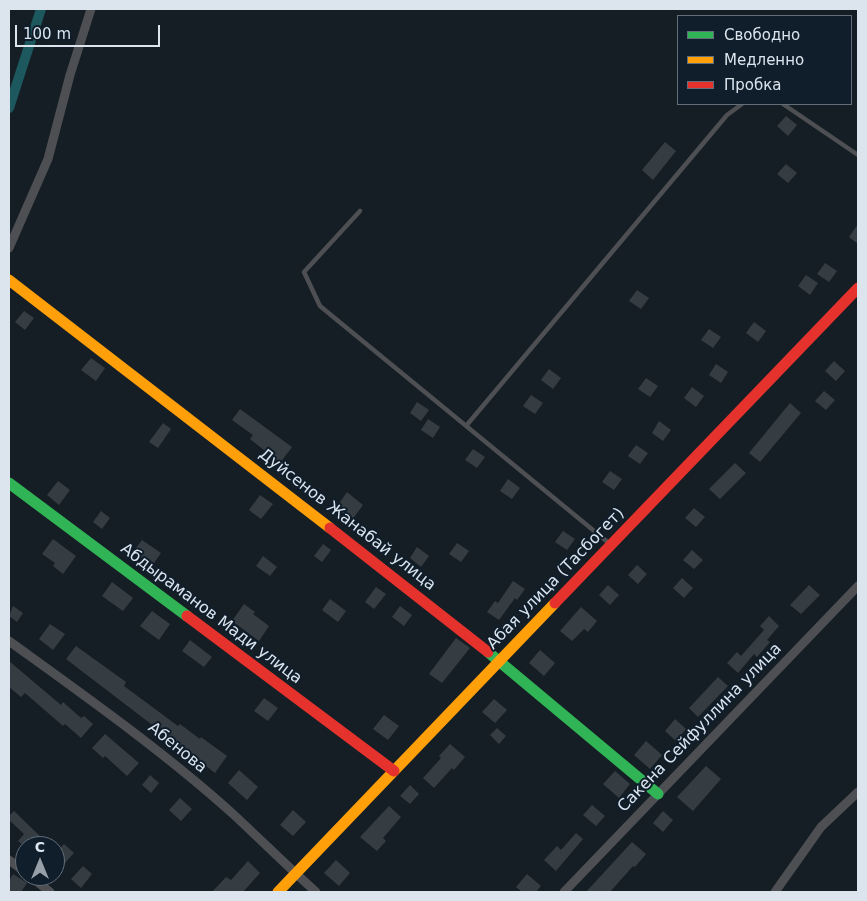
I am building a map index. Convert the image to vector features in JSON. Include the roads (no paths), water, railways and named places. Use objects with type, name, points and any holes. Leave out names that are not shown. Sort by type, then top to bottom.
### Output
[{"type":"street","points":[[9,248],[48,159],[70,75],[91,9]]},
{"type":"street","name":"Дуйсенов Жанабай улица","points":[[9,280],[132,373],[500,661],[658,794]]},
{"type":"street","name":"Абая улица (Тасбогет)","points":[[278,892],[858,288]]},
{"type":"street","name":"Абдыраманов Мади улица","points":[[9,483],[394,771]]},
{"type":"street","name":"Сакена Сейфуллина улица","points":[[564,892],[858,586]]},
{"type":"street","name":"Абенова","points":[[9,641],[117,719],[233,814],[316,892]]},
{"type":"street","points":[[775,892],[821,827],[858,792]]},
{"type":"lane","points":[[466,426],[726,115],[741,105]]},
{"type":"lane","points":[[783,105],[858,155]]},
{"type":"lane","points":[[360,211],[304,272],[320,306],[611,545]]},
{"type":"waterway","points":[[9,108],[41,9]]}]
